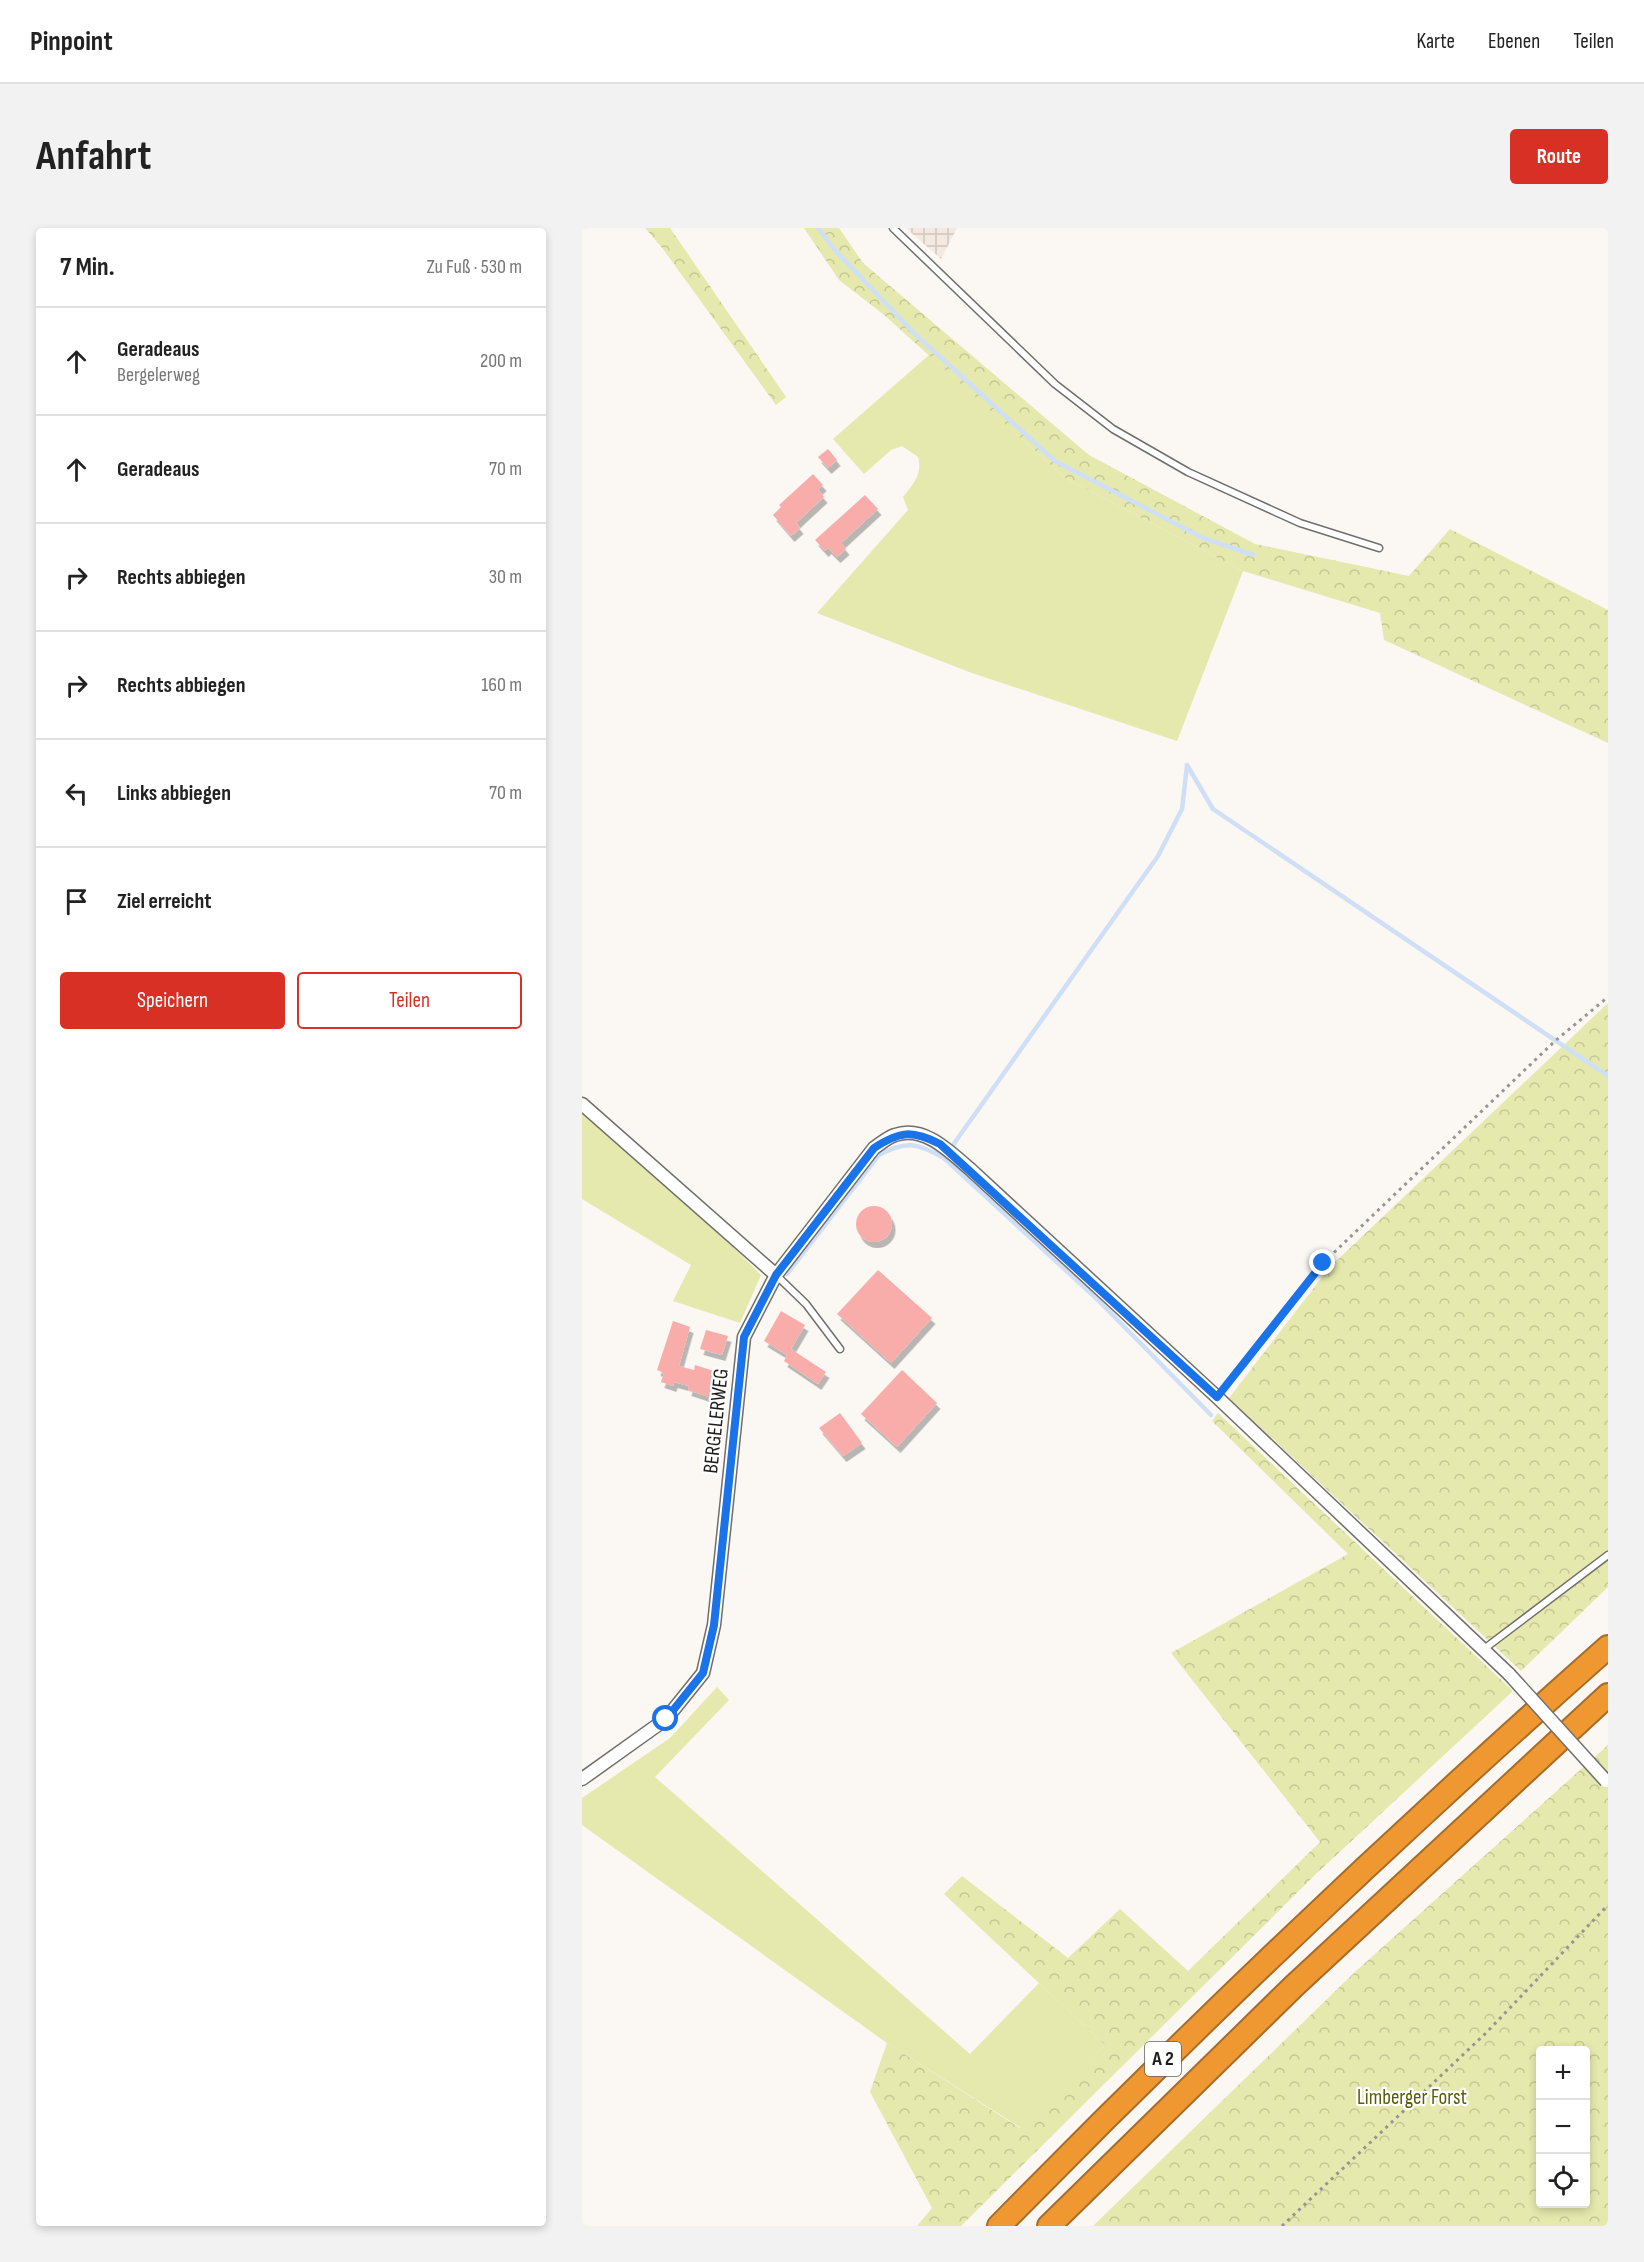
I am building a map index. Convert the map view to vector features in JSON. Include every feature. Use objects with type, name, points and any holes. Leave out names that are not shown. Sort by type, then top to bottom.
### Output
[{"type":"highway","name":"A 2","points":[[999,2226],[1144,2078],[1332,1897],[1478,1762],[1608,1647]]},
{"type":"highway","name":"A 2","points":[[1049,2226],[1286,1994],[1608,1695]]},
{"type":"street","points":[[582,1104],[776,1275]]},
{"type":"street","name":"BERGELERWEG","points":[[582,1779],[666,1719],[703,1673],[714,1625],[744,1337],[776,1275],[874,1148],[895,1135],[921,1134],[940,1144],[970,1169],[1217,1397],[1484,1649],[1607,1782]]},
{"type":"lane","points":[[893,228],[1055,384],[1113,429],[1188,472],[1300,523],[1379,548]]},
{"type":"lane","points":[[776,1275],[806,1304],[840,1349]]},
{"type":"lane","points":[[1484,1649],[1608,1555]]},
{"type":"path","points":[[1217,1397],[1323,1263],[1555,1041],[1608,997]]},
{"type":"path","points":[[1282,2226],[1486,2033],[1608,1905]]},
{"type":"shaded area","points":[[906,228],[957,228],[941,259]]},
{"type":"green space","points":[[645,228],[670,228],[786,397],[776,405],[663,249]]},
{"type":"green space","points":[[804,228],[839,228],[863,263],[1089,455],[1255,544],[1409,576],[1450,529],[1608,610],[1608,743],[1384,640],[1380,613],[1243,571],[1065,478],[883,314],[839,280]]},
{"type":"green space","points":[[929,355],[1065,478],[1243,571],[1177,741],[972,673],[817,613],[908,510],[903,497],[916,479],[919,469],[918,457],[902,446],[891,450],[864,474],[833,439]]},
{"type":"green space","points":[[1608,1003],[1608,1587],[1521,1671],[1229,1398],[1330,1267]]},
{"type":"green space","points":[[582,1112],[715,1229],[761,1275],[740,1323],[673,1301],[691,1265],[582,1199]]},
{"type":"green space","points":[[1218,1413],[1513,1691],[1316,1874],[961,2226],[917,2226],[932,2208],[870,2092],[887,2043],[1020,2128],[1105,2045],[944,1894],[962,1876],[1068,1958],[1120,1909],[1188,1971],[1320,1842],[1171,1653],[1348,1554],[1212,1421]]},
{"type":"green space","points":[[717,1687],[729,1700],[655,1777],[970,2054],[1039,1983],[1105,2045],[1021,2128],[887,2043],[582,1825],[582,1798],[670,1738]]},
{"type":"green space","name":"Limberger Forst","points":[[1608,1745],[1608,2226],[1093,2226],[1356,1971]]},
{"type":"building","points":[[828,449],[837,460],[828,468],[818,457]]},
{"type":"building","points":[[813,474],[823,485],[818,490],[824,497],[796,523],[800,528],[791,536],[773,515],[781,507],[779,505]]},
{"type":"building","points":[[865,495],[878,509],[841,543],[846,549],[837,557],[828,548],[825,551],[815,540]]},
{"type":"building","points":[[874,1206],[886,1212],[892,1224],[886,1236],[874,1242],[862,1236],[856,1224],[862,1212]]},
{"type":"building","points":[[878,1270],[932,1318],[891,1363],[837,1314]]},
{"type":"building","points":[[781,1311],[805,1325],[791,1349],[826,1372],[818,1384],[784,1361],[787,1355],[764,1341]]},
{"type":"building","points":[[673,1321],[690,1327],[679,1366],[694,1370],[695,1365],[717,1372],[715,1388],[712,1388],[709,1397],[688,1390],[689,1386],[674,1382],[673,1386],[661,1382],[664,1373],[657,1370]]},
{"type":"building","points":[[706,1330],[728,1336],[722,1355],[700,1349]]},
{"type":"building","points":[[902,1370],[937,1403],[897,1447],[861,1414]]},
{"type":"building","points":[[840,1413],[862,1443],[843,1456],[819,1428]]},
{"type":"waterway","points":[[818,228],[833,248],[916,335],[1055,461],[1203,538],[1253,555]]},
{"type":"waterway","points":[[1187,765],[1213,809],[1608,1076]]},
{"type":"waterway","points":[[953,1145],[1158,856],[1182,809],[1187,766]]},
{"type":"waterway","points":[[787,1274],[879,1155],[904,1145],[926,1149],[944,1158],[1097,1299],[1211,1415]]},
{"type":"route","points":[[666,1719],[703,1673],[714,1625],[744,1337],[776,1275],[874,1148],[895,1135],[921,1134],[940,1144],[1217,1397],[1323,1263]]}]
